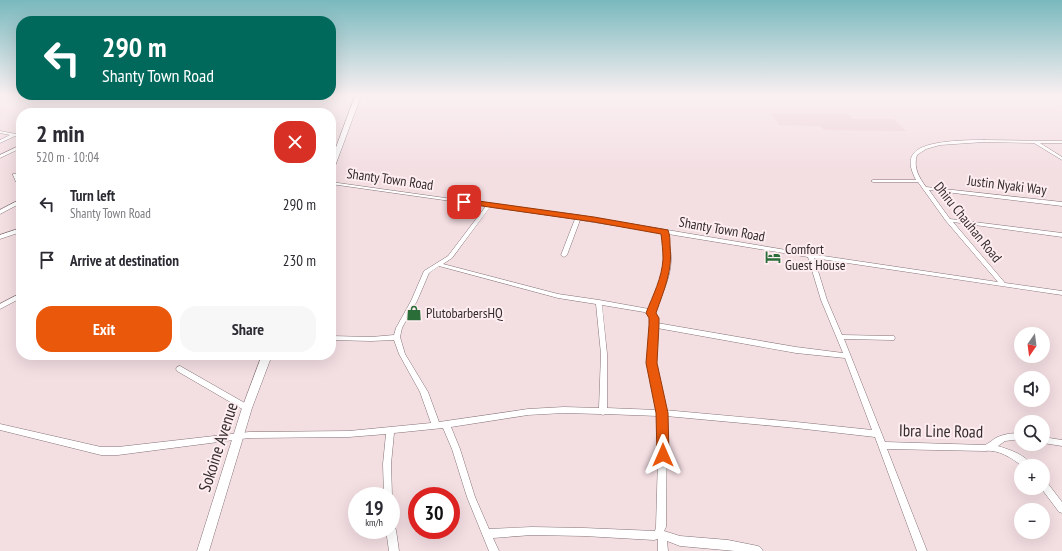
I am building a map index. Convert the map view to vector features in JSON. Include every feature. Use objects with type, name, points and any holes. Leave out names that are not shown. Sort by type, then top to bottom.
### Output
[{"type":"street","points":[[336,155],[348,122]]},
{"type":"street","points":[[0,132],[14,135]]},
{"type":"street","points":[[0,142],[14,135]]},
{"type":"street","name":"Dhiru Chauhan Road","points":[[1004,285],[948,220],[920,181],[913,164],[916,153],[921,148],[930,145],[968,141],[1062,142]]},
{"type":"street","points":[[1036,142],[1062,159]]},
{"type":"street","points":[[0,157],[16,149]]},
{"type":"street","points":[[873,180],[920,181]]},
{"type":"street","name":"Shanty Town Road","points":[[336,184],[578,217],[810,256],[1062,293]]},
{"type":"street","name":"Justin Nyaki Way","points":[[925,188],[1062,204]]},
{"type":"street","points":[[0,212],[16,204]]},
{"type":"street","points":[[436,426],[424,392],[402,354],[397,337],[399,328],[414,301],[426,272],[450,257],[490,204]]},
{"type":"street","points":[[564,255],[578,217]]},
{"type":"street","points":[[948,220],[1062,235]]},
{"type":"street","points":[[0,237],[16,232]]},
{"type":"street","points":[[651,313],[665,277],[667,267],[668,257],[665,232]]},
{"type":"street","points":[[810,256],[824,300],[848,356],[922,551]]},
{"type":"street","points":[[438,264],[541,292],[640,309],[651,313],[654,318],[652,363],[662,413],[663,444],[661,534],[663,551]]},
{"type":"street","points":[[0,307],[16,298]]},
{"type":"street","points":[[599,302],[604,354],[603,412]]},
{"type":"street","points":[[654,325],[796,350],[848,356]]},
{"type":"street","points":[[336,338],[371,339],[397,337]]},
{"type":"street","points":[[840,337],[892,338]]},
{"type":"street","name":"Sokoine Avenue","points":[[203,551],[247,408],[265,360]]},
{"type":"street","points":[[180,369],[247,408]]},
{"type":"street","points":[[0,427],[101,451],[118,451],[239,436],[314,436],[436,426],[528,412],[564,410],[662,413],[788,424],[877,434]]},
{"type":"street","points":[[446,425],[456,449],[471,497],[494,551]]},
{"type":"street","points":[[388,487],[387,464],[390,430]]},
{"type":"street","name":"Ibra Line Road","points":[[881,445],[978,448],[991,447],[1006,437],[1014,436]]},
{"type":"street","points":[[1050,441],[1062,443]]},
{"type":"street","points":[[991,447],[1015,455],[1020,459]]},
{"type":"street","points":[[1050,493],[1062,509]]},
{"type":"street","points":[[487,534],[532,532],[584,532],[654,536],[661,534],[680,541],[728,545],[758,551]]},
{"type":"street","points":[[392,539],[394,551]]},
{"type":"shaded area","points":[[777,122],[897,122],[906,131],[824,130],[820,126],[779,125]]},
{"type":"place","name":"Comfort Guest House","points":[[773,257]]},
{"type":"place","name":"PlutobarbersHQ","points":[[414,313]]},
{"type":"route","points":[[464,202],[490,204],[665,232],[668,257],[667,267],[665,277],[651,313],[654,318],[654,325],[651,354],[662,413],[663,455]]}]
